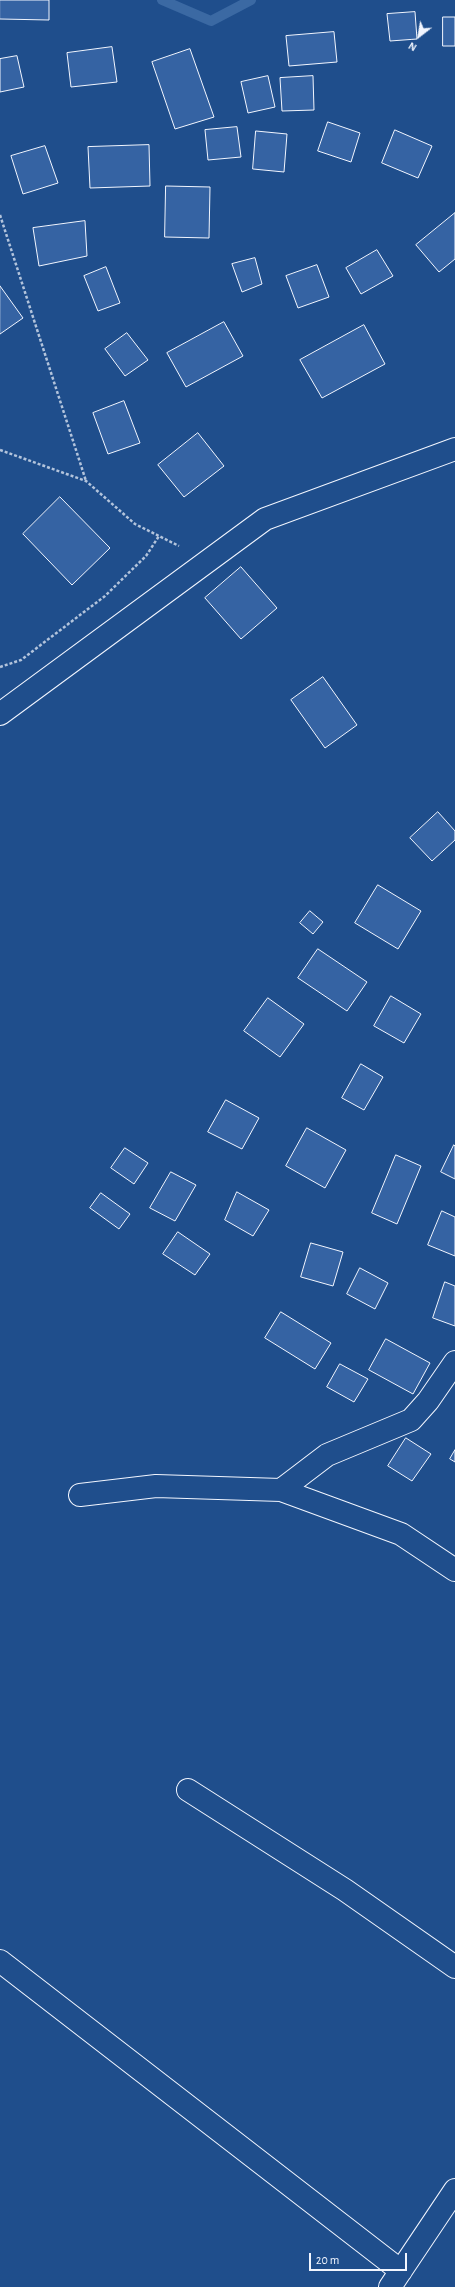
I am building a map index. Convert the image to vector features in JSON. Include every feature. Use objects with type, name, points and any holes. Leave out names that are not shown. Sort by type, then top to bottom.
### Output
[{"type":"street","points":[[0,714],[265,519],[455,449]]},
{"type":"street","points":[[281,1490],[327,1455],[411,1420],[428,1401],[455,1362]]},
{"type":"street","points":[[80,1495],[156,1486],[281,1490],[401,1534],[455,1570]]},
{"type":"street","points":[[188,1790],[345,1890],[455,1966]]},
{"type":"street","points":[[0,1961],[396,2279],[455,2190]]},
{"type":"path","points":[[0,215],[86,481]]},
{"type":"path","points":[[0,450],[86,481],[135,524],[208,561]]},
{"type":"path","points":[[0,667],[21,660],[105,596],[146,556],[159,536]]},
{"type":"building","points":[[0,0],[49,0],[49,20],[0,19]]},
{"type":"building","points":[[415,12],[417,39],[390,41],[387,14]]},
{"type":"building","points":[[443,17],[455,17],[455,46],[443,46]]},
{"type":"building","points":[[334,32],[337,62],[289,66],[286,36]]},
{"type":"building","points":[[112,47],[117,82],[71,87],[67,53]]},
{"type":"building","points":[[190,49],[214,117],[175,129],[152,62]]},
{"type":"building","points":[[17,56],[24,87],[0,92],[0,59]]},
{"type":"building","points":[[268,76],[275,107],[248,113],[241,82]]},
{"type":"building","points":[[313,76],[314,110],[282,111],[280,78]]},
{"type":"building","points":[[328,122],[360,133],[351,162],[318,151]]},
{"type":"building","points":[[237,127],[241,157],[208,160],[205,130]]},
{"type":"building","points":[[395,130],[432,146],[418,178],[382,163]]},
{"type":"building","points":[[256,131],[287,134],[284,172],[253,169]]},
{"type":"building","points":[[149,145],[150,186],[90,188],[88,147]]},
{"type":"building","points":[[45,146],[58,183],[23,194],[11,156]]},
{"type":"building","points":[[166,186],[210,187],[209,238],[165,237]]},
{"type":"building","points":[[455,213],[455,259],[439,272],[416,245]]},
{"type":"building","points":[[85,221],[87,256],[39,266],[33,228]]},
{"type":"building","points":[[377,250],[393,276],[361,294],[346,268]]},
{"type":"building","points":[[255,258],[262,284],[242,292],[232,264]]},
{"type":"building","points":[[317,265],[329,297],[298,308],[286,276]]},
{"type":"building","points":[[106,267],[120,303],[98,311],[84,276]]},
{"type":"building","points":[[0,286],[23,318],[0,334]]},
{"type":"building","points":[[224,322],[243,356],[186,387],[167,353]]},
{"type":"building","points":[[364,325],[385,364],[322,398],[300,360]]},
{"type":"building","points":[[127,333],[148,360],[125,376],[105,349]]},
{"type":"building","points":[[124,401],[140,443],[108,454],[93,413]]},
{"type":"building","points":[[198,433],[224,466],[184,497],[158,465]]},
{"type":"building","points":[[60,497],[110,548],[72,585],[23,534]]},
{"type":"building","points":[[241,567],[277,608],[241,639],[205,598]]},
{"type":"building","points":[[323,677],[357,725],[325,748],[291,700]]},
{"type":"building","points":[[438,812],[455,831],[455,840],[432,861],[410,838]]},
{"type":"building","points":[[378,885],[421,911],[398,949],[355,923]]},
{"type":"building","points":[[310,911],[323,922],[313,934],[300,923]]},
{"type":"building","points":[[318,949],[367,982],[347,1011],[298,978]]},
{"type":"building","points":[[391,996],[421,1014],[404,1043],[374,1026]]},
{"type":"building","points":[[268,998],[304,1024],[280,1057],[244,1031]]},
{"type":"building","points":[[361,1064],[383,1077],[364,1110],[342,1098]]},
{"type":"building","points":[[226,1100],[259,1118],[242,1149],[208,1132]]},
{"type":"building","points":[[307,1128],[346,1150],[325,1188],[286,1166]]},
{"type":"building","points":[[454,1145],[455,1146],[455,1179],[441,1172]]},
{"type":"building","points":[[125,1148],[148,1163],[134,1184],[111,1168]]},
{"type":"building","points":[[396,1155],[421,1166],[397,1224],[372,1213]]},
{"type":"building","points":[[171,1172],[196,1185],[175,1221],[150,1208]]},
{"type":"building","points":[[237,1192],[269,1210],[253,1236],[225,1220]]},
{"type":"building","points":[[101,1193],[130,1214],[119,1229],[90,1208]]},
{"type":"building","points":[[442,1211],[455,1217],[455,1256],[428,1245]]},
{"type":"building","points":[[178,1232],[210,1254],[195,1275],[163,1254]]},
{"type":"building","points":[[311,1243],[343,1252],[333,1286],[301,1277]]},
{"type":"building","points":[[360,1268],[388,1283],[375,1309],[347,1294]]},
{"type":"building","points":[[445,1282],[455,1286],[455,1326],[433,1318]]},
{"type":"building","points":[[281,1312],[331,1343],[315,1369],[265,1338]]},
{"type":"building","points":[[386,1339],[430,1363],[413,1394],[369,1370]]},
{"type":"building","points":[[340,1364],[368,1379],[354,1402],[327,1387]]},
{"type":"building","points":[[406,1438],[431,1454],[412,1481],[388,1466]]},
{"type":"building","points":[[455,1450],[455,1462],[450,1459]]},
{"type":"waterway","points":[[162,0],[211,21],[251,0]]}]
